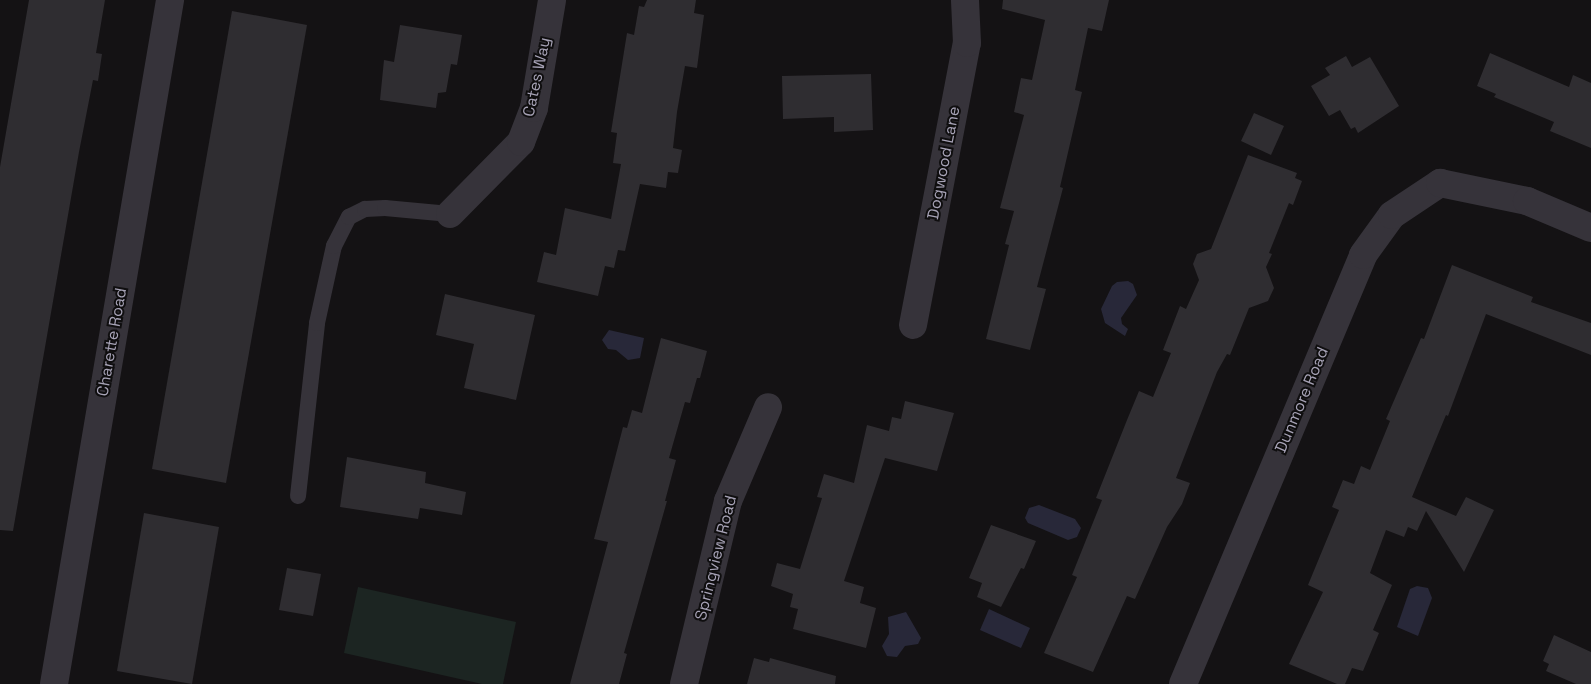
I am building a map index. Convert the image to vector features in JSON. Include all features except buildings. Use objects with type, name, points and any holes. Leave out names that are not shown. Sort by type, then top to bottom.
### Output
[{"type":"street","name":"Charette Road","points":[[54,684],[170,0]]},
{"type":"street","name":"Cates Way","points":[[450,214],[521,142],[534,108],[552,0]]},
{"type":"street","name":"Dogwood Lane","points":[[913,325],[967,43],[965,0]]},
{"type":"street","name":"Dunmore Road","points":[[1183,684],[1363,255],[1392,214],[1440,182],[1527,201],[1591,228]]},
{"type":"street","name":"Springview Road","points":[[684,684],[728,501],[768,407]]},
{"type":"lane","points":[[298,496],[316,323],[334,246],[345,224],[349,217],[365,209],[450,214]]},
{"type":"shaded area","points":[[358,587],[516,622],[503,684],[482,684],[344,653]]},
{"type":"water","points":[[1128,281],[1133,284],[1137,295],[1121,318],[1122,324],[1128,329],[1125,336],[1105,323],[1101,309],[1112,286],[1117,282]]},
{"type":"water","points":[[609,330],[644,338],[640,358],[628,360],[616,350],[608,349],[602,340]]},
{"type":"water","points":[[1039,505],[1075,519],[1081,528],[1077,537],[1068,540],[1028,523],[1025,518],[1029,508]]},
{"type":"water","points":[[1417,586],[1428,588],[1432,598],[1418,636],[1397,627],[1410,589]]},
{"type":"water","points":[[989,609],[1030,628],[1021,648],[980,630]]},
{"type":"water","points":[[906,612],[921,638],[918,644],[905,646],[897,657],[887,656],[882,646],[889,634],[888,617]]}]
